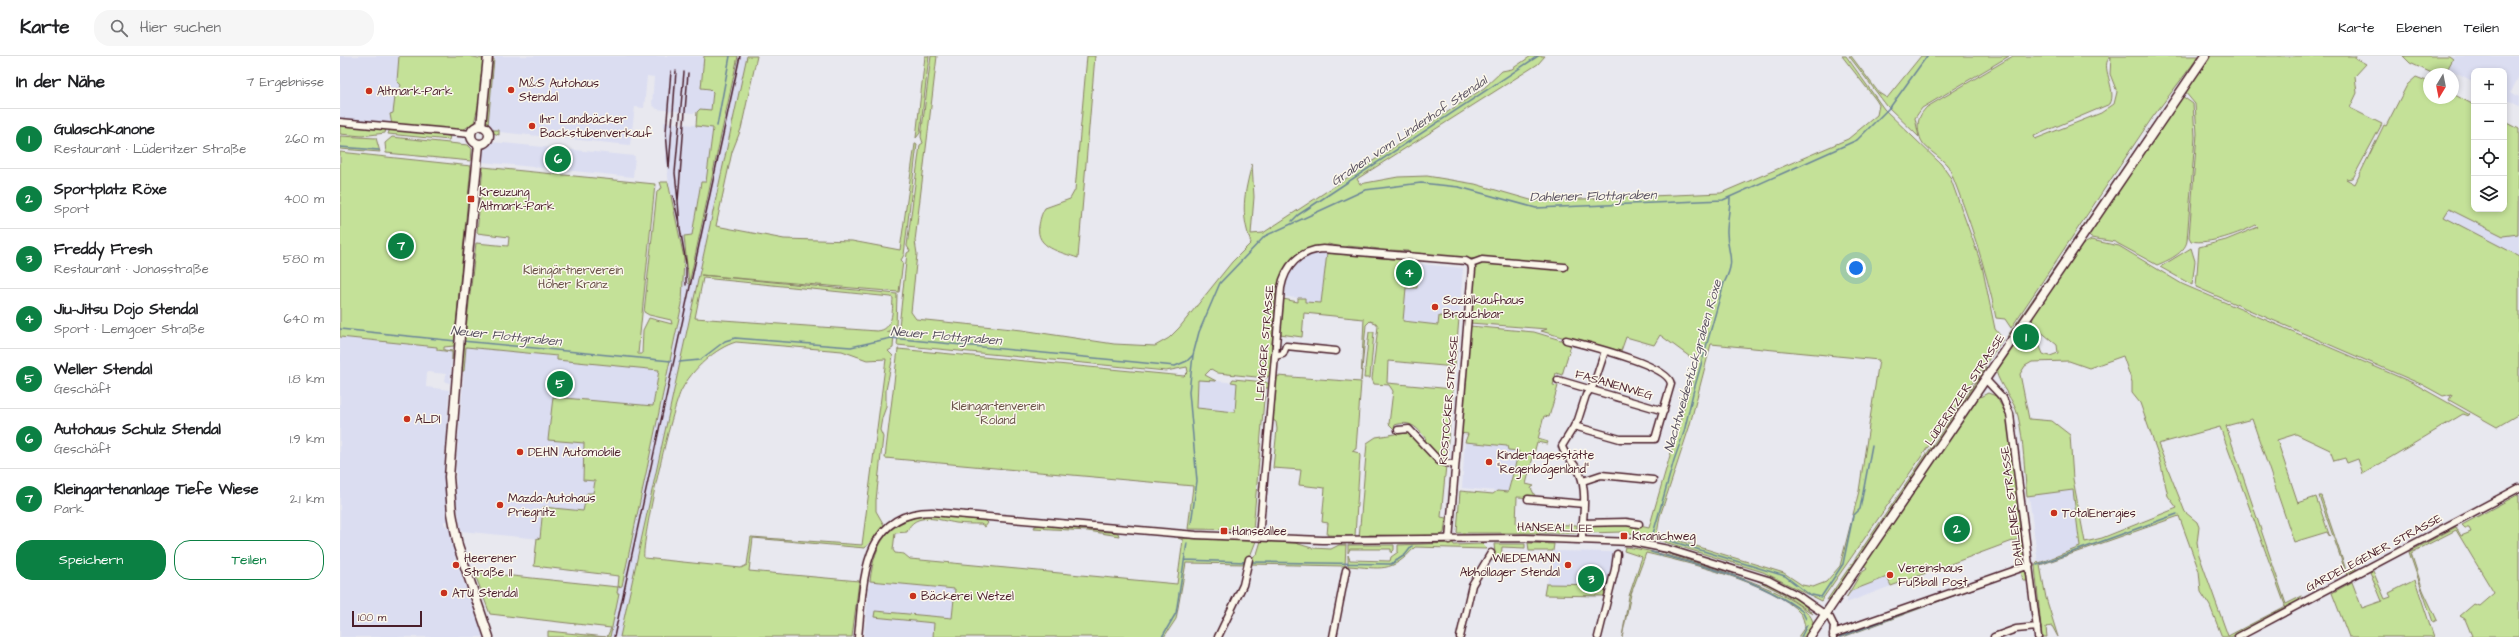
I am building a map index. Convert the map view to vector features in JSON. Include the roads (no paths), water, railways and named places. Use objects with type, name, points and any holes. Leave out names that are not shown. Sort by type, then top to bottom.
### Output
[{"type":"main road","points":[[481,126],[488,56]]},
{"type":"main road","name":"LÜDERITZER STRASSE","points":[[1810,637],[2205,56]]},
{"type":"main road","points":[[479,144],[474,141],[471,134],[474,129],[481,126]]},
{"type":"main road","points":[[479,144],[485,142],[489,136],[488,130],[481,126]]},
{"type":"main road","points":[[479,144],[450,449],[451,504],[461,558],[489,637]]},
{"type":"street","points":[[340,122],[471,134]]},
{"type":"street","name":"LEMGOER STRASSE","points":[[1259,538],[1283,278],[1291,263],[1304,253],[1318,249],[1330,249],[1466,261],[1471,264],[1482,260],[1564,267]]},
{"type":"street","name":"ROSTOCKER STRASSE","points":[[1449,540],[1472,269],[1471,264]]},
{"type":"street","points":[[1566,340],[1644,363],[1671,381],[1656,437],[1640,440],[1620,439],[1574,426]]},
{"type":"street","points":[[1275,356],[1283,354],[1286,346],[1336,351]]},
{"type":"street","points":[[1582,539],[1584,504],[1582,481],[1575,464],[1563,450],[1563,443],[1574,426],[1590,389],[1594,384],[1605,351]]},
{"type":"street","name":"FASANENWEG","points":[[1558,380],[1664,411]]},
{"type":"street","name":"DAHLENER STRASSE","points":[[1986,380],[2003,398],[2010,414],[2038,637]]},
{"type":"street","points":[[1398,430],[1409,429],[1414,432],[1438,461],[1455,465]]},
{"type":"street","points":[[1582,481],[1602,475],[1653,480]]},
{"type":"street","name":"GARDELEGENER STRASSE","points":[[2238,637],[2519,488]]},
{"type":"street","points":[[1528,499],[1584,504]]},
{"type":"street","name":"HANSEALLEE","points":[[858,637],[868,557],[877,539],[890,525],[912,514],[932,512],[1171,533],[1259,538],[1357,542],[1582,539],[1646,544],[1739,571],[1777,584],[1825,615]]},
{"type":"street","points":[[1582,523],[1626,522],[1639,524]]},
{"type":"street","points":[[1460,637],[1472,584],[1491,553]]},
{"type":"street","points":[[1598,637],[1615,569],[1617,554]]},
{"type":"street","points":[[1218,637],[1236,602],[1249,561]]},
{"type":"street","points":[[1825,615],[1832,622],[1833,636],[2030,565]]},
{"type":"street","points":[[1332,637],[1346,570]]},
{"type":"street","points":[[1994,637],[2016,629],[2037,627]]},
{"type":"waterway","points":[[717,126],[730,56]]},
{"type":"waterway","name":"Graben vom Lindenhof Stendal","points":[[1292,221],[1298,215],[1538,56]]},
{"type":"waterway","name":"Dahlener Flottgraben","points":[[1191,524],[1197,481],[1189,392],[1193,355],[1199,332],[1220,283],[1265,236],[1365,190],[1421,183],[1459,187],[1536,208],[1723,200],[1857,140],[1891,106],[1927,56]]},
{"type":"waterway","points":[[489,87],[492,59]]},
{"type":"waterway","points":[[340,147],[379,150]]},
{"type":"waterway","name":"Nachtweidestückgraben Röxe","points":[[1655,536],[1653,534],[1674,460],[1684,432],[1693,393],[1724,283],[1730,268],[1731,262],[1727,240],[1730,198]]},
{"type":"waterway","name":"Neuer Flottgraben","points":[[340,329],[456,341]]},
{"type":"waterway","name":"Neuer Flottgraben","points":[[679,362],[700,360],[725,341],[735,338],[851,347],[891,338],[1175,366],[1187,361],[1193,355]]},
{"type":"waterway","name":"Neuer Flottgraben","points":[[462,341],[671,361]]},
{"type":"waterway","points":[[1812,595],[1821,597],[1843,564],[1853,516],[1860,509],[1872,445]]},
{"type":"waterway","name":"Nachtweidestückgraben Röxe","points":[[2037,565],[2177,514]]},
{"type":"waterway","name":"Nachtweidestückgraben Röxe","points":[[1661,538],[1785,576],[1811,596]]},
{"type":"waterway","points":[[1162,637],[1176,613],[1187,543]]},
{"type":"waterway","points":[[1251,562],[1391,564],[1405,555],[1412,546]]},
{"type":"waterway","points":[[1651,552],[1729,574],[1767,590],[1802,611]]},
{"type":"waterway","points":[[1184,560],[1247,562]]},
{"type":"waterway","name":"Nachtweidestückgraben Röxe","points":[[1840,637],[1967,590]]},
{"type":"waterway","name":"Nachtweidestückgraben Röxe","points":[[1802,611],[1806,619]]},
{"type":"waterway","name":"Nachtweidestückgraben Röxe","points":[[1801,637],[1807,625]]},
{"type":"railway","points":[[614,637],[740,56]]},
{"type":"railway","points":[[671,71],[666,132],[669,168],[676,71]]},
{"type":"railway","points":[[684,72],[675,173],[678,201],[688,73]]},
{"type":"railway","points":[[673,196],[680,228],[678,201]]},
{"type":"railway","points":[[680,228],[686,263],[686,285]]},
{"type":"place","name":"M&S Autohaus Stendal","points":[[511,90]]},
{"type":"place","name":"Altmark-Park","points":[[369,91]]},
{"type":"place","name":"Ihr Landbäcker Backstubenverkauf","points":[[532,126]]},
{"type":"place","name":"Autohaus Schulz Stendal","points":[[558,159]]},
{"type":"place","name":"Kreuzung Altmark-Park","points":[[471,199]]},
{"type":"place","name":"Kleingartenanlage Tiefe Wiese","points":[[401,246]]},
{"type":"place","name":"Jiu-Jitsu Dojo Stendal","points":[[1409,273]]},
{"type":"place","name":"Sozialkaufhaus Brauchbar","points":[[1435,307]]},
{"type":"place","name":"Gulaschkanone","points":[[2026,337]]},
{"type":"place","name":"Weller Stendal","points":[[560,384]]},
{"type":"place","name":"ALDI","points":[[407,419]]},
{"type":"place","name":"DEHN Automobile","points":[[520,452]]},
{"type":"place","name":"Kindertagesstätte \"Regenbogenland\"","points":[[1489,462]]},
{"type":"place","name":"Mazda-Autohaus Priegnitz","points":[[500,505]]},
{"type":"place","name":"TotalEnergies","points":[[2054,513]]},
{"type":"place","name":"Sportplatz Röxe","points":[[1957,529]]},
{"type":"place","name":"Hanseallee","points":[[1224,531]]},
{"type":"place","name":"Kranichweg","points":[[1624,536]]},
{"type":"place","name":"Heerener Straße 11","points":[[456,565]]},
{"type":"place","name":"WIEDEMANN Abhollager Stendal","points":[[1568,565]]},
{"type":"place","name":"Vereinshaus Fußball Post","points":[[1890,575]]},
{"type":"place","name":"Freddy Fresh","points":[[1591,579]]},
{"type":"place","name":"ATU Stendal","points":[[444,593]]},
{"type":"place","name":"Bäckerei Wetzel","points":[[913,596]]},
{"type":"park label","name":"Kleingärtnerverein Hoher Kranz","points":[[573,277]]},
{"type":"park label","name":"Kleingartenverein Roland","points":[[998,413]]}]
